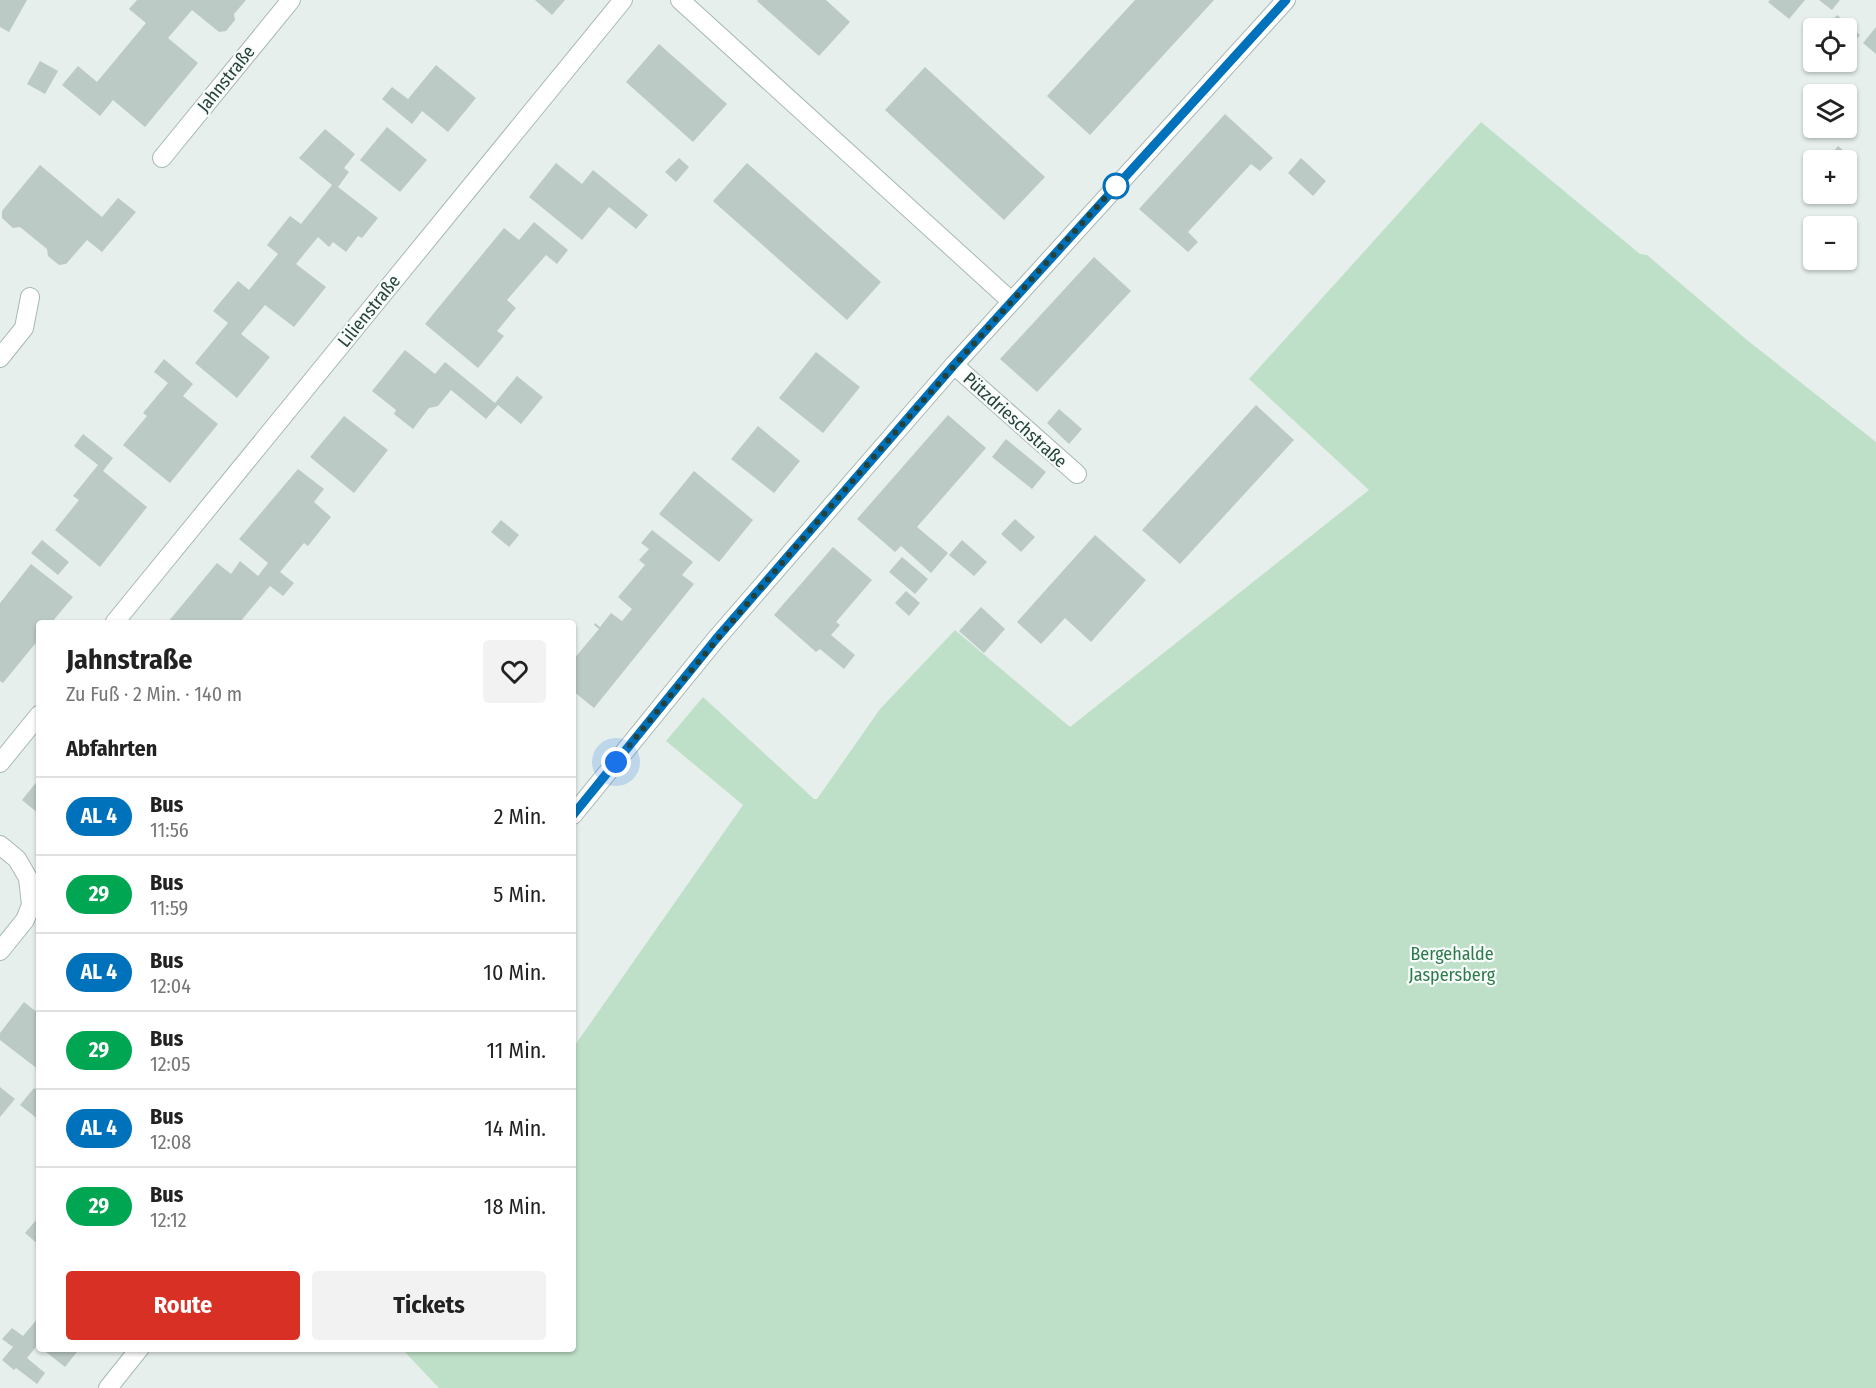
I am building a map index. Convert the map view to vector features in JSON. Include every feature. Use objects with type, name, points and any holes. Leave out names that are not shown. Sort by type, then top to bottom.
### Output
[{"type":"street","name":"Jahnstraße","points":[[162,158],[291,0]]},
{"type":"street","name":"Lilienstraße","points":[[117,620],[623,0]]},
{"type":"street","points":[[680,0],[1011,301]]},
{"type":"street","name":"Pützdrieschstraße","points":[[576,811],[716,639],[954,365],[1286,0]]},
{"type":"street","points":[[0,358],[24,328],[30,297]]},
{"type":"street","name":"Pützdrieschstraße","points":[[954,365],[1077,474]]},
{"type":"street","points":[[0,763],[36,719]]},
{"type":"street","points":[[0,845],[17,859],[28,878],[31,905],[25,920],[0,951]]},
{"type":"street","points":[[108,1388],[137,1352]]},
{"type":"green space","name":"Bergehalde Jaspersberg","points":[[1481,122],[1640,254],[1647,255],[1747,340],[1876,442],[1876,1388],[439,1388],[405,1352],[576,1352],[576,1044],[743,805],[666,741],[703,697],[814,799],[817,799],[880,709],[955,630],[1070,727],[1369,490],[1249,379]]},
{"type":"building","points":[[0,0],[27,0],[9,32],[0,27]]},
{"type":"building","points":[[137,0],[246,0],[234,14],[235,20],[226,31],[219,32],[192,10],[168,38],[198,63],[145,127],[113,100],[100,116],[62,85],[78,66],[97,82],[146,23],[129,9]]},
{"type":"building","points":[[535,0],[565,0],[552,15]]},
{"type":"building","points":[[758,0],[826,0],[850,22],[819,56]]},
{"type":"building","points":[[1135,0],[1214,0],[1090,135],[1047,96]]},
{"type":"building","points":[[1770,0],[1805,0],[1789,19],[1768,2]]},
{"type":"building","points":[[1819,0],[1840,0],[1832,10]]},
{"type":"building","points":[[1876,27],[1876,54],[1863,43]]},
{"type":"building","points":[[659,44],[727,104],[693,142],[626,82]]},
{"type":"building","points":[[40,61],[58,71],[45,94],[27,84]]},
{"type":"building","points":[[436,65],[476,98],[448,132],[422,111],[412,124],[382,99],[392,87],[408,99]]},
{"type":"building","points":[[925,67],[1045,177],[1004,220],[885,110]]},
{"type":"building","points":[[1225,114],[1273,158],[1260,171],[1251,164],[1188,232],[1198,242],[1188,252],[1139,209]]},
{"type":"building","points":[[387,127],[427,160],[400,192],[360,160]]},
{"type":"building","points":[[325,129],[355,154],[344,168],[349,172],[338,187],[378,218],[362,238],[358,236],[346,252],[333,242],[329,247],[318,237],[296,264],[326,287],[294,327],[265,305],[241,334],[270,357],[237,398],[195,363],[228,323],[213,311],[238,281],[249,290],[278,254],[267,245],[290,216],[301,224],[332,185],[299,158]]},
{"type":"building","points":[[679,158],[689,167],[676,182],[665,172]]},
{"type":"building","points":[[1301,158],[1326,181],[1313,196],[1288,173]]},
{"type":"building","points":[[556,163],[582,184],[593,170],[648,215],[636,229],[609,207],[582,240],[529,197]]},
{"type":"building","points":[[747,163],[881,282],[847,320],[713,201]]},
{"type":"building","points":[[40,165],[102,217],[118,198],[136,212],[102,252],[87,240],[66,264],[59,265],[48,256],[47,249],[20,227],[13,228],[2,218],[2,211]]},
{"type":"building","points":[[534,222],[568,250],[557,264],[546,255],[507,300],[516,308],[497,331],[504,336],[478,368],[425,324],[504,228],[519,240]]},
{"type":"building","points":[[1094,257],[1131,291],[1037,392],[1000,359]]},
{"type":"building","points":[[405,350],[435,374],[445,362],[495,403],[517,376],[543,397],[521,424],[498,405],[486,419],[451,390],[438,406],[429,408],[413,429],[394,414],[396,410],[372,391]]},
{"type":"building","points":[[816,352],[860,387],[823,433],[779,398]]},
{"type":"building","points":[[164,359],[193,384],[183,396],[218,424],[170,483],[123,445],[147,416],[143,413],[168,383],[154,372]]},
{"type":"building","points":[[1256,405],[1294,440],[1180,564],[1142,530]]},
{"type":"building","points":[[1059,409],[1082,429],[1069,444],[1047,423]]},
{"type":"building","points":[[948,415],[986,448],[917,527],[948,553],[931,573],[901,546],[895,552],[857,519]]},
{"type":"building","points":[[344,416],[388,450],[354,493],[310,457]]},
{"type":"building","points":[[758,426],[800,461],[774,493],[731,459]]},
{"type":"building","points":[[83,434],[113,458],[103,471],[147,507],[100,567],[55,530],[79,500],[73,496],[98,465],[74,446]]},
{"type":"building","points":[[1006,439],[1046,472],[1032,489],[992,457]]},
{"type":"building","points":[[298,469],[324,489],[314,502],[331,517],[308,546],[304,543],[280,572],[294,583],[283,596],[270,586],[242,620],[170,620],[217,563],[231,574],[240,561],[258,576],[268,563],[239,539]]},
{"type":"building","points":[[694,471],[753,520],[719,562],[659,514]]},
{"type":"building","points":[[1015,519],[1035,537],[1021,552],[1001,534]]},
{"type":"building","points":[[501,520],[519,535],[509,547],[491,532]]},
{"type":"building","points":[[652,530],[693,562],[682,575],[694,584],[594,708],[576,693],[576,656],[599,629],[594,625],[595,623],[600,627],[611,613],[622,621],[632,609],[618,597],[645,565],[639,560],[649,549],[641,543]]},
{"type":"building","points":[[1095,535],[1146,580],[1091,642],[1065,618],[1041,644],[1017,622]]},
{"type":"building","points":[[42,540],[69,562],[58,575],[31,553]]},
{"type":"building","points":[[962,540],[987,562],[974,576],[949,555]]},
{"type":"building","points":[[833,547],[872,580],[836,622],[840,625],[831,635],[855,655],[844,669],[820,649],[816,652],[774,615]]},
{"type":"building","points":[[902,557],[928,579],[915,594],[889,572]]},
{"type":"building","points":[[31,564],[73,597],[54,620],[36,620],[36,643],[3,683],[0,681],[0,603]]},
{"type":"building","points":[[906,591],[920,603],[909,616],[895,603]]},
{"type":"building","points":[[981,607],[1005,629],[984,653],[959,631]]},
{"type":"building","points":[[36,783],[36,812],[22,800]]},
{"type":"building","points":[[24,1002],[36,1012],[36,1068],[0,1040],[0,1033]]},
{"type":"building","points":[[0,1087],[15,1099],[0,1117]]},
{"type":"building","points":[[34,1088],[36,1090],[36,1118],[20,1105]]},
{"type":"building","points":[[36,1220],[36,1242],[25,1233]]},
{"type":"building","points":[[36,1321],[36,1346],[27,1358],[45,1373],[37,1384],[2,1360],[13,1347],[2,1339],[12,1328],[23,1336]]},
{"type":"building","points":[[46,1352],[77,1352],[65,1367]]},
{"type":"bus line","points":[[576,811],[716,639],[954,365],[1286,0]]},
{"type":"route","points":[[616,762],[716,639],[954,365],[1123,178],[1116,186]]}]
